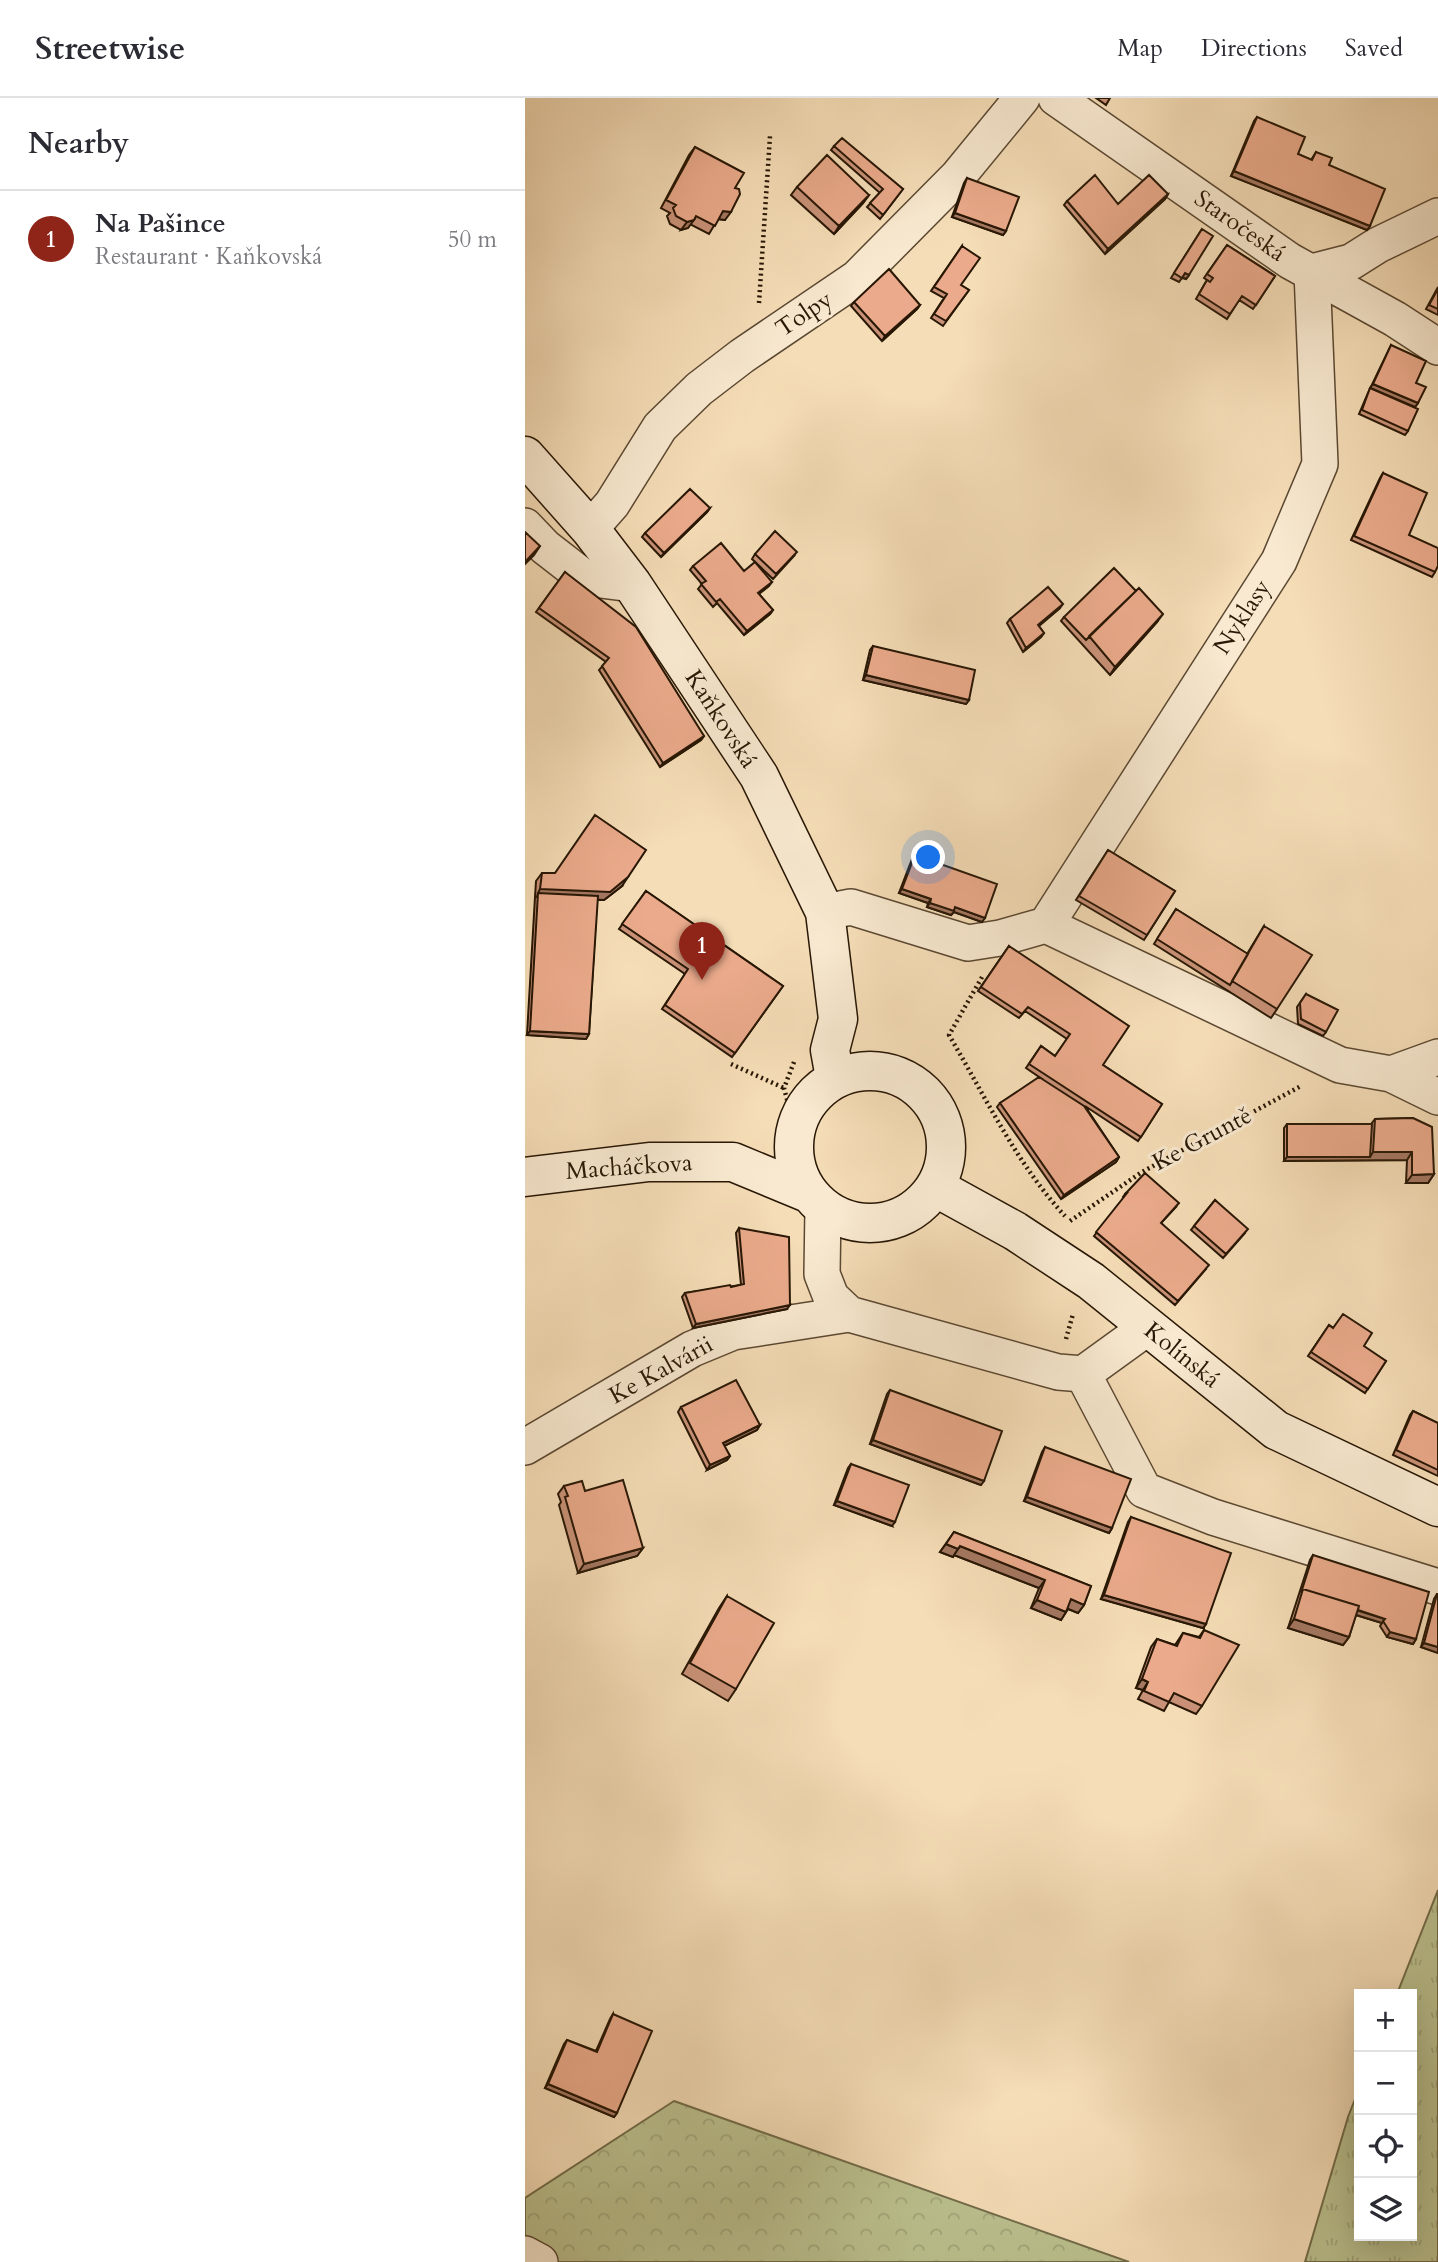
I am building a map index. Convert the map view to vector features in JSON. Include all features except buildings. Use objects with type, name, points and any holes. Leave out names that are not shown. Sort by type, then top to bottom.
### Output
[{"type":"street","name":"Tolpy","points":[[590,528],[613,504],[660,427],[699,389],[741,356],[857,278],[958,176],[1023,98]]},
{"type":"street","name":"Staročeská","points":[[1056,98],[1290,261],[1313,272],[1351,262],[1438,216]]},
{"type":"street","points":[[1313,272],[1438,347]]},
{"type":"street","name":"Nyklasy","points":[[1046,925],[1279,561],[1320,464],[1313,272]]},
{"type":"street","name":"Kaňkovská","points":[[525,456],[590,528],[632,584],[759,776],[825,912],[838,1019]]},
{"type":"street","points":[[525,526],[545,547],[585,578],[632,584]]},
{"type":"street","points":[[825,912],[851,906],[968,943],[1000,938],[1046,925],[1340,1065],[1391,1074],[1438,1097]]},
{"type":"street","points":[[838,1019],[881,1071]]},
{"type":"street","points":[[835,1078],[830,1050],[838,1019]]},
{"type":"street","points":[[1391,1074],[1438,1057]]},
{"type":"street","points":[[733,1162],[815,1200],[842,1219],[863,1224],[884,1223],[904,1216],[922,1204],[935,1187],[945,1164],[946,1139],[939,1114],[925,1094],[905,1079],[881,1071],[857,1071],[835,1078],[817,1091],[803,1109],[795,1130],[793,1152],[798,1174],[815,1200],[822,1274],[831,1297],[849,1314],[1070,1373],[1144,1490],[1213,1517],[1438,1587]]},
{"type":"street","points":[[733,1162],[795,1130]]},
{"type":"street","name":"Macháčkova","points":[[525,1177],[649,1162],[733,1162]]},
{"type":"street","name":"Kolínská","points":[[935,1187],[1015,1231],[1091,1281],[1276,1430],[1438,1507]]},
{"type":"street","name":"Ke Kalvárii","points":[[525,1447],[692,1349],[733,1332],[849,1314]]},
{"type":"street","points":[[1070,1373],[1148,1327]]},
{"type":"street","points":[[525,2254],[540,2262]]},
{"type":"path","points":[[741,356],[759,301],[770,136]]},
{"type":"path","name":"Ke Gruntě","points":[[1000,938],[979,984],[949,1035],[1019,1156],[1050,1199],[1070,1221],[1142,1172],[1340,1065]]},
{"type":"path","points":[[731,1065],[784,1088]]},
{"type":"path","points":[[1070,1373],[1075,1304],[1091,1281]]},
{"type":"green space","points":[[1438,1890],[1438,2262],[1305,2262],[1354,2102],[1354,2241],[1417,2241],[1417,1989],[1399,1989]]},
{"type":"green space","points":[[674,2101],[1129,2262],[525,2262],[525,2198]]},
{"type":"place","name":"Na Pašince","points":[[702,980]]}]
